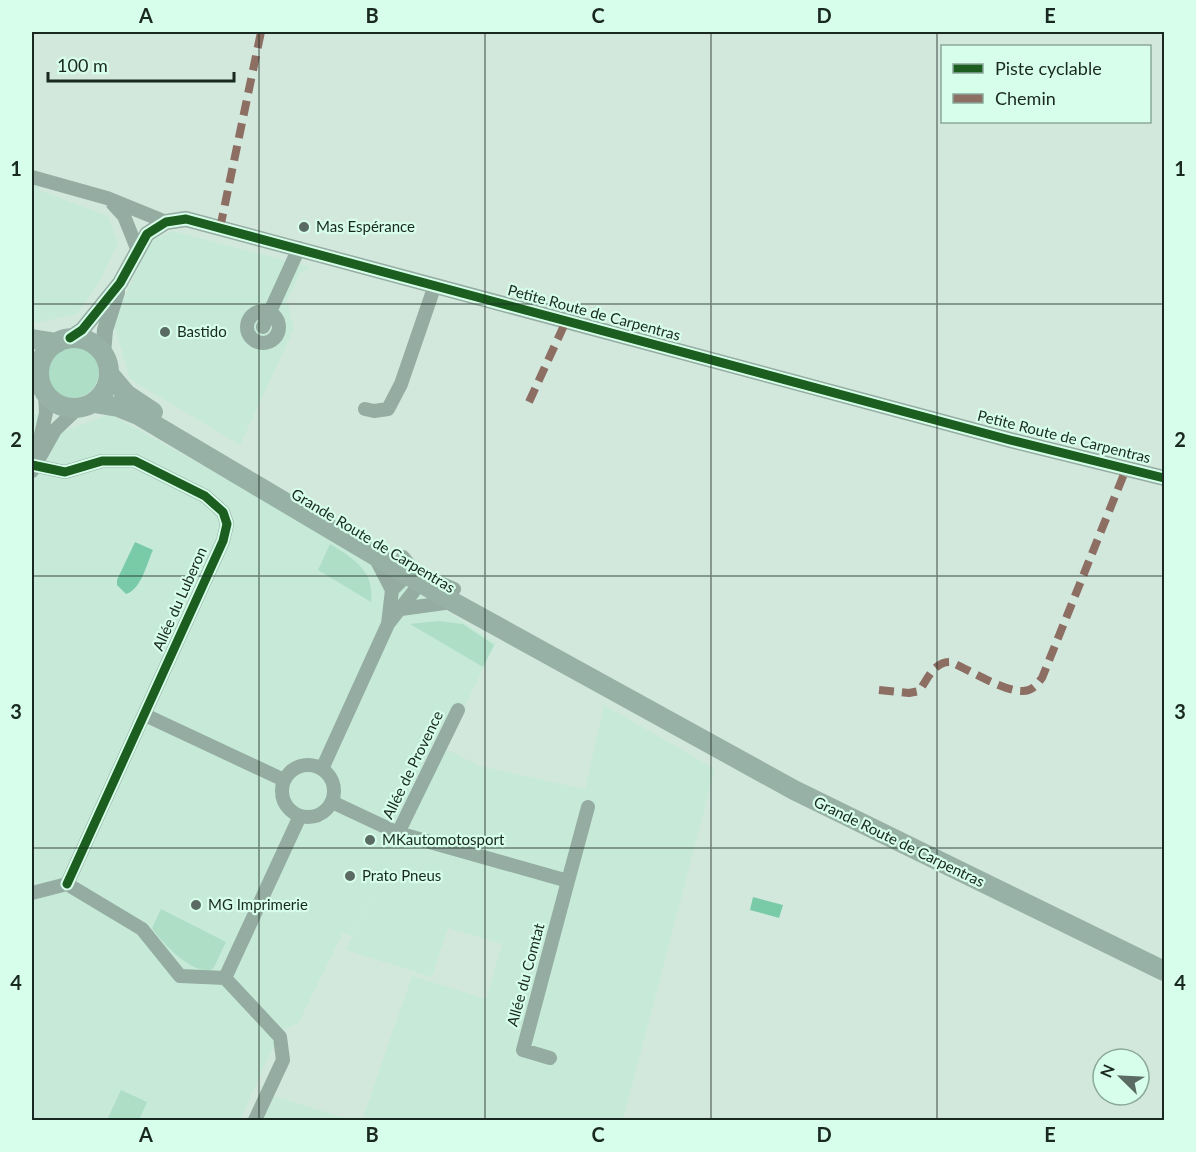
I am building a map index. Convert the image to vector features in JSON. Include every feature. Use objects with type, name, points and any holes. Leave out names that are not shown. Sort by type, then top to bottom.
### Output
[{"type":"main road","points":[[32,339],[82,339],[94,344],[103,353]]},
{"type":"main road","points":[[45,393],[35,366],[63,340]]},
{"type":"main road","name":"Grande Route de Carpentras","points":[[103,353],[110,375],[126,394],[141,405],[411,571],[639,705],[794,790],[1164,971]]},
{"type":"main road","points":[[85,406],[102,395],[110,375]]},
{"type":"main road","name":"Grande Route de Carpentras","points":[[45,393],[54,402],[64,407],[118,407],[138,415],[372,553],[411,571],[454,596]]},
{"type":"street","name":"Petite Route de Carpentras","points":[[32,177],[107,198],[166,222],[186,219],[1000,437],[1164,478]]},
{"type":"street","points":[[107,198],[124,216],[138,251]]},
{"type":"street","points":[[63,340],[82,330],[120,283],[147,234],[166,222]]},
{"type":"street","points":[[263,327],[299,248]]},
{"type":"street","points":[[103,353],[105,330],[120,283]]},
{"type":"street","points":[[365,409],[374,411],[388,409],[401,384],[435,285]]},
{"type":"street","points":[[32,468],[46,413],[45,393]]},
{"type":"street","points":[[32,468],[55,430],[85,406]]},
{"type":"street","name":"Allée du Luberon","points":[[32,468],[65,472],[102,461],[135,461],[206,496],[223,512],[227,524],[223,541],[67,884]]},
{"type":"street","points":[[372,553],[381,565],[392,590],[388,624]]},
{"type":"street","points":[[392,590],[411,571]]},
{"type":"street","points":[[322,768],[388,624],[401,609],[411,571]]},
{"type":"street","points":[[401,609],[454,596]]},
{"type":"street","name":"Allée de Provence","points":[[332,802],[398,833],[458,710]]},
{"type":"street","points":[[145,715],[284,780]]},
{"type":"street","points":[[305,765],[322,768],[332,780],[334,795],[332,802],[322,814],[307,818],[292,812],[283,797],[284,780],[289,773],[305,765]]},
{"type":"street","name":"Allée du Comtat","points":[[550,1058],[523,1050],[588,807]]},
{"type":"street","points":[[225,978],[300,816]]},
{"type":"street","points":[[398,833],[568,881]]},
{"type":"street","points":[[32,893],[67,884],[142,929],[180,976],[225,978],[280,1036],[283,1060],[255,1120]]},
{"type":"shaded area","points":[[32,184],[40,186],[39,190],[108,216],[118,243],[99,282],[77,314],[32,324]]},
{"type":"shaded area","points":[[173,231],[311,267],[300,273],[287,301],[294,329],[240,445],[130,379],[113,321],[151,241]]},
{"type":"shaded area","points":[[73,346],[83,348],[91,354],[97,362],[99,372],[97,382],[91,390],[83,396],[73,398],[63,396],[55,390],[49,382],[47,372],[49,362],[55,354],[63,348]]},
{"type":"shaded area","points":[[32,398],[35,414],[65,431],[110,414],[328,535],[496,643],[352,936],[343,933],[299,1022],[284,1030],[268,1058],[240,1120],[32,1120]]},
{"type":"shaded area","points":[[135,542],[153,550],[140,582],[126,594],[117,585],[117,580]]},
{"type":"shaded area","points":[[330,544],[355,561],[366,574],[370,582],[371,602],[318,570]]},
{"type":"shaded area","points":[[438,621],[463,624],[494,645],[483,667],[410,624]]},
{"type":"shaded area","points":[[604,705],[715,769],[623,1120],[362,1120],[412,976],[486,999],[502,944],[448,928],[432,977],[346,950],[446,749],[480,766],[585,789]]},
{"type":"shaded area","points":[[753,897],[783,905],[779,918],[750,910]]},
{"type":"shaded area","points":[[161,909],[226,942],[213,969],[197,968],[179,957],[163,942],[152,928]]},
{"type":"shaded area","points":[[121,1090],[147,1102],[139,1120],[107,1120]]},
{"type":"shaded area","points":[[274,1096],[352,1120],[262,1120]]},
{"type":"marked path","points":[[220,228],[261,32]]},
{"type":"marked path","points":[[529,402],[566,321]]},
{"type":"marked path","points":[[879,690],[909,693],[919,691],[936,668],[945,662],[951,662],[1007,688],[1023,691],[1034,687],[1042,678],[1126,469]]},
{"type":"cycle path","points":[[70,338],[82,330],[120,283],[147,234],[166,222],[186,219],[1010,440],[1164,478]]},
{"type":"cycle path","points":[[32,465],[65,472],[102,461],[135,461],[205,496],[223,512],[227,524],[223,541],[67,884]]},
{"type":"place","name":"Mas Espérance","points":[[304,227]]},
{"type":"place","name":"Bastido","points":[[165,332]]},
{"type":"place","name":"MKautomotosport","points":[[370,840]]},
{"type":"place","name":"Prato Pneus","points":[[350,876]]},
{"type":"place","name":"MG Imprimerie","points":[[196,905]]}]
